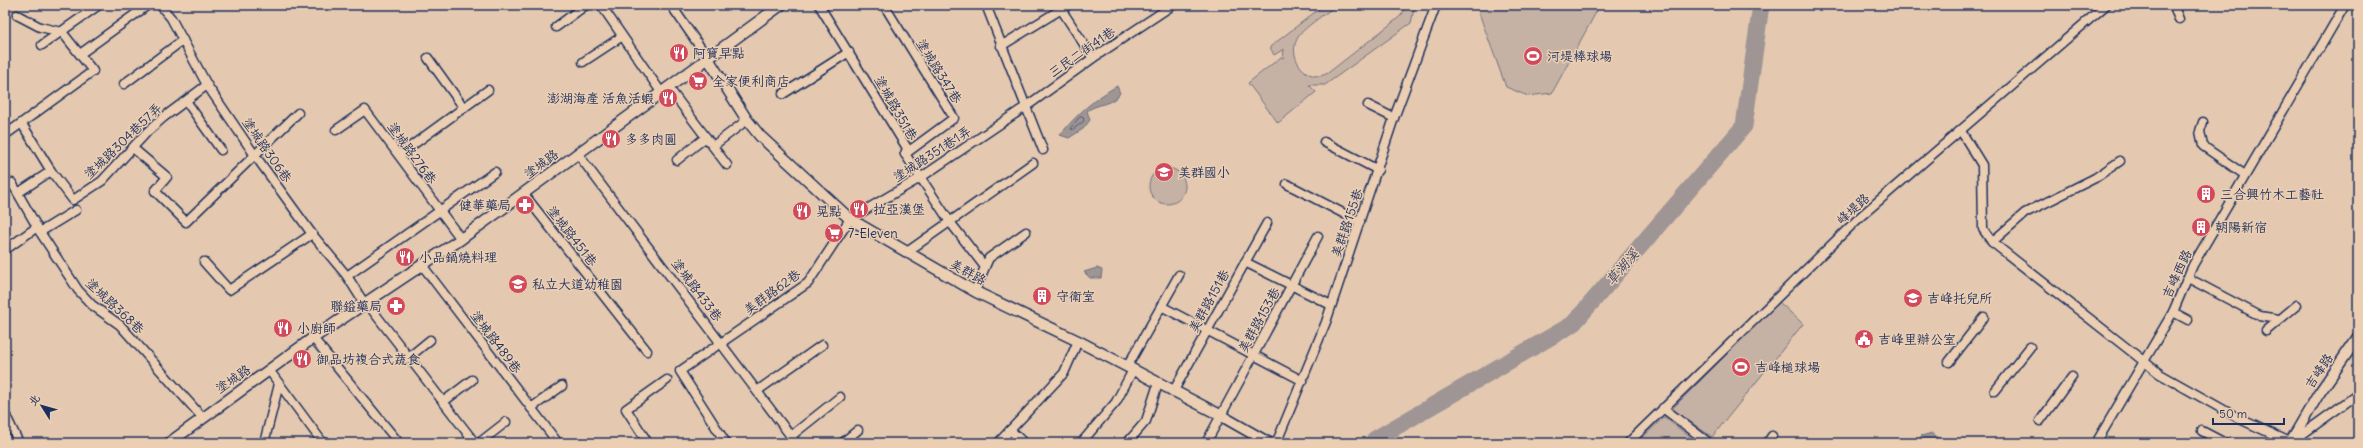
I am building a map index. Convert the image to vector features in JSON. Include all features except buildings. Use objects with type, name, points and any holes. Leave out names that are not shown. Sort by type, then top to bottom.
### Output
[{"type":"street","points":[[42,45],[99,5]]},
{"type":"street","points":[[80,54],[148,5]]},
{"type":"street","name":"塗城路306巷","points":[[160,5],[171,18],[207,85],[254,154],[312,234],[347,276],[365,302],[475,443]]},
{"type":"street","points":[[556,28],[586,5]]},
{"type":"street","points":[[601,5],[622,37],[664,89],[706,137],[727,165]]},
{"type":"street","points":[[671,5],[707,57]]},
{"type":"street","name":"塗城路","points":[[169,443],[202,417],[365,302],[460,239],[707,57],[781,5]]},
{"type":"street","name":"塗城路351巷","points":[[819,5],[907,148],[905,154],[920,178],[950,222],[985,266]]},
{"type":"street","points":[[986,5],[1043,150]]},
{"type":"street","name":"三民二街41巷","points":[[1025,106],[1092,58],[1173,5]]},
{"type":"street","name":"美群路155巷","points":[[1271,443],[1278,439],[1303,381],[1332,305],[1394,118],[1436,5]]},
{"type":"street","name":"峰堤路","points":[[1628,443],[1861,216],[2106,5]]},
{"type":"street","points":[[2173,5],[2179,19]]},
{"type":"street","name":"吉峰西路","points":[[2096,443],[2145,363],[2173,312],[2193,265],[2345,5]]},
{"type":"street","name":"塗城路347巷","points":[[887,6],[954,118],[905,154]]},
{"type":"street","points":[[1001,46],[1063,6],[1092,58]]},
{"type":"street","points":[[5,135],[93,71],[62,32],[40,27],[17,15]]},
{"type":"street","points":[[584,62],[622,37]]},
{"type":"street","points":[[124,84],[183,40]]},
{"type":"street","points":[[783,94],[849,52]]},
{"type":"street","name":"美群路","points":[[707,57],[747,120],[760,136],[850,219],[976,291],[1130,368],[1271,443]]},
{"type":"street","points":[[428,58],[464,108]]},
{"type":"street","name":"塗城路304巷57弄","points":[[22,124],[51,171],[73,200],[102,181],[158,122],[207,85]]},
{"type":"street","points":[[399,155],[488,90]]},
{"type":"street","points":[[186,101],[221,150]]},
{"type":"street","points":[[1368,105],[1394,118]]},
{"type":"street","name":"塗城路351巷1弄","points":[[850,219],[920,178],[1025,106]]},
{"type":"street","name":"塗城路276巷","points":[[336,130],[365,110],[460,239]]},
{"type":"street","points":[[134,149],[167,177],[155,191],[186,222],[254,154],[298,113]]},
{"type":"street","points":[[713,146],[747,120]]},
{"type":"street","points":[[2203,122],[2200,131],[2203,146],[2245,174]]},
{"type":"street","points":[[1961,131],[1982,164],[1983,229],[1992,242],[2160,374],[2216,406],[2291,443],[2358,394]]},
{"type":"street","points":[[677,160],[706,137]]},
{"type":"street","points":[[1324,142],[1378,170]]},
{"type":"street","name":"塗城路433巷","points":[[577,153],[722,343],[796,443]]},
{"type":"street","points":[[1992,242],[2026,213],[2095,178],[2120,161]]},
{"type":"street","points":[[907,252],[1033,163]]},
{"type":"street","points":[[18,193],[51,171]]},
{"type":"street","points":[[347,276],[494,172]]},
{"type":"street","points":[[1287,184],[1360,222]]},
{"type":"street","name":"塗城路368巷","points":[[8,185],[18,193],[78,290],[92,305],[120,325],[202,417]]},
{"type":"street","name":"塗城路451巷","points":[[524,193],[647,351]]},
{"type":"street","points":[[5,250],[39,229],[76,210]]},
{"type":"street","name":"美群路62巷","points":[[726,443],[680,371],[808,283],[850,219]]},
{"type":"street","name":"美群路151巷","points":[[1173,392],[1267,223]]},
{"type":"street","points":[[976,291],[989,258],[1026,232]]},
{"type":"street","points":[[204,262],[229,290],[312,234]]},
{"type":"street","name":"美群路153巷","points":[[1206,443],[1318,236]]},
{"type":"street","points":[[1245,262],[1332,305]]},
{"type":"street","name":"塗城路489巷","points":[[422,265],[558,443]]},
{"type":"street","points":[[1081,443],[1116,402],[1130,368],[1161,306],[1179,275]]},
{"type":"street","points":[[2188,278],[2260,316],[2278,319]]},
{"type":"street","points":[[2266,331],[2278,319],[2297,305]]},
{"type":"street","points":[[1161,306],[1303,381]]},
{"type":"street","points":[[2173,312],[2188,320]]},
{"type":"street","points":[[1949,362],[1984,317]]},
{"type":"street","name":"吉峰路","points":[[2291,443],[2318,395],[2358,336]]},
{"type":"street","points":[[314,338],[399,443]]},
{"type":"street","points":[[408,358],[430,340]]},
{"type":"street","points":[[998,443],[1064,373],[1078,342]]},
{"type":"street","points":[[757,391],[822,345]]},
{"type":"street","points":[[1995,391],[2030,347]]},
{"type":"street","points":[[269,370],[323,443]]},
{"type":"street","points":[[2040,421],[2072,376]]},
{"type":"street","points":[[443,402],[472,380]]},
{"type":"street","points":[[648,443],[626,409],[667,380]]},
{"type":"street","points":[[264,443],[279,384]]},
{"type":"street","points":[[1127,443],[1146,422],[1158,384]]},
{"type":"street","points":[[532,408],[562,386]]},
{"type":"street","points":[[791,436],[840,397]]},
{"type":"street","points":[[1663,408],[1698,440],[1709,443]]},
{"type":"street","points":[[5,414],[19,443]]},
{"type":"street","points":[[479,443],[506,422]]},
{"type":"street","points":[[842,443],[858,430]]},
{"type":"street","points":[[1010,430],[1024,443]]},
{"type":"street","points":[[2202,431],[2225,443]]},
{"type":"shaded area","points":[[1324,5],[1337,5],[1304,30],[1297,39],[1295,46],[1295,54],[1301,68],[1307,73],[1321,76],[1328,73],[1397,19],[1403,13],[1405,5],[1415,5],[1411,23],[1325,85],[1309,85],[1316,92],[1278,123],[1248,83],[1281,57],[1283,58],[1284,49],[1274,55],[1270,47]]},
{"type":"shaded area","name":"河堤棒球場","points":[[1476,5],[1600,5],[1552,93],[1528,96],[1506,87]]},
{"type":"shaded area","points":[[1171,168],[1180,173],[1184,179],[1184,193],[1180,199],[1171,204],[1163,204],[1154,199],[1150,193],[1149,182],[1154,173],[1160,169]]},
{"type":"shaded area","name":"吉峰槌球場","points":[[1779,302],[1803,324],[1712,437],[1672,409]]},
{"type":"shaded area","points":[[1664,417],[1690,437],[1685,443],[1637,443]]},
{"type":"water","points":[[1117,86],[1120,93],[1117,97],[1087,111],[1090,120],[1083,129],[1069,138],[1060,135],[1086,108]]},
{"type":"water","points":[[1097,268],[1102,270],[1101,278],[1090,278],[1084,272]]},
{"type":"water","points":[[1932,433],[1941,440],[1941,443],[1917,443],[1921,436]]},
{"type":"waterway","name":"草湖溪","points":[[1372,443],[1375,439],[1573,324],[1744,126],[1761,5]]},
{"type":"place","name":"阿寶早點","points":[[679,53]]},
{"type":"place","name":"河堤棒球場","points":[[1533,56]]},
{"type":"place","name":"全家便利商店","points":[[698,81]]},
{"type":"place","name":"澎湖海產 活魚活蝦","points":[[668,98]]},
{"type":"place","name":"多多肉圓","points":[[611,139]]},
{"type":"place","name":"美群國小","points":[[1164,172]]},
{"type":"place","name":"三合興竹木工藝社","points":[[2206,194]]},
{"type":"place","name":"健華藥局","points":[[525,205]]},
{"type":"place","name":"拉亞漢堡","points":[[859,209]]},
{"type":"place","name":"晃點","points":[[802,211]]},
{"type":"place","name":"朝陽新宿","points":[[2201,227]]},
{"type":"place","name":"7-Eleven","points":[[834,233]]},
{"type":"place","name":"小品鍋燒料理","points":[[405,257]]},
{"type":"place","name":"私立大道幼稚園","points":[[518,284]]},
{"type":"place","name":"守衛室","points":[[1042,296]]},
{"type":"place","name":"吉峰托兒所","points":[[1913,298]]},
{"type":"place","name":"聯鎰藥局","points":[[396,306]]},
{"type":"place","name":"小廚師","points":[[283,328]]},
{"type":"place","name":"吉峰里辦公室","points":[[1864,339]]},
{"type":"place","name":"御品坊複合式蔬食","points":[[302,359]]},
{"type":"place","name":"吉峰槌球場","points":[[1741,367]]}]
